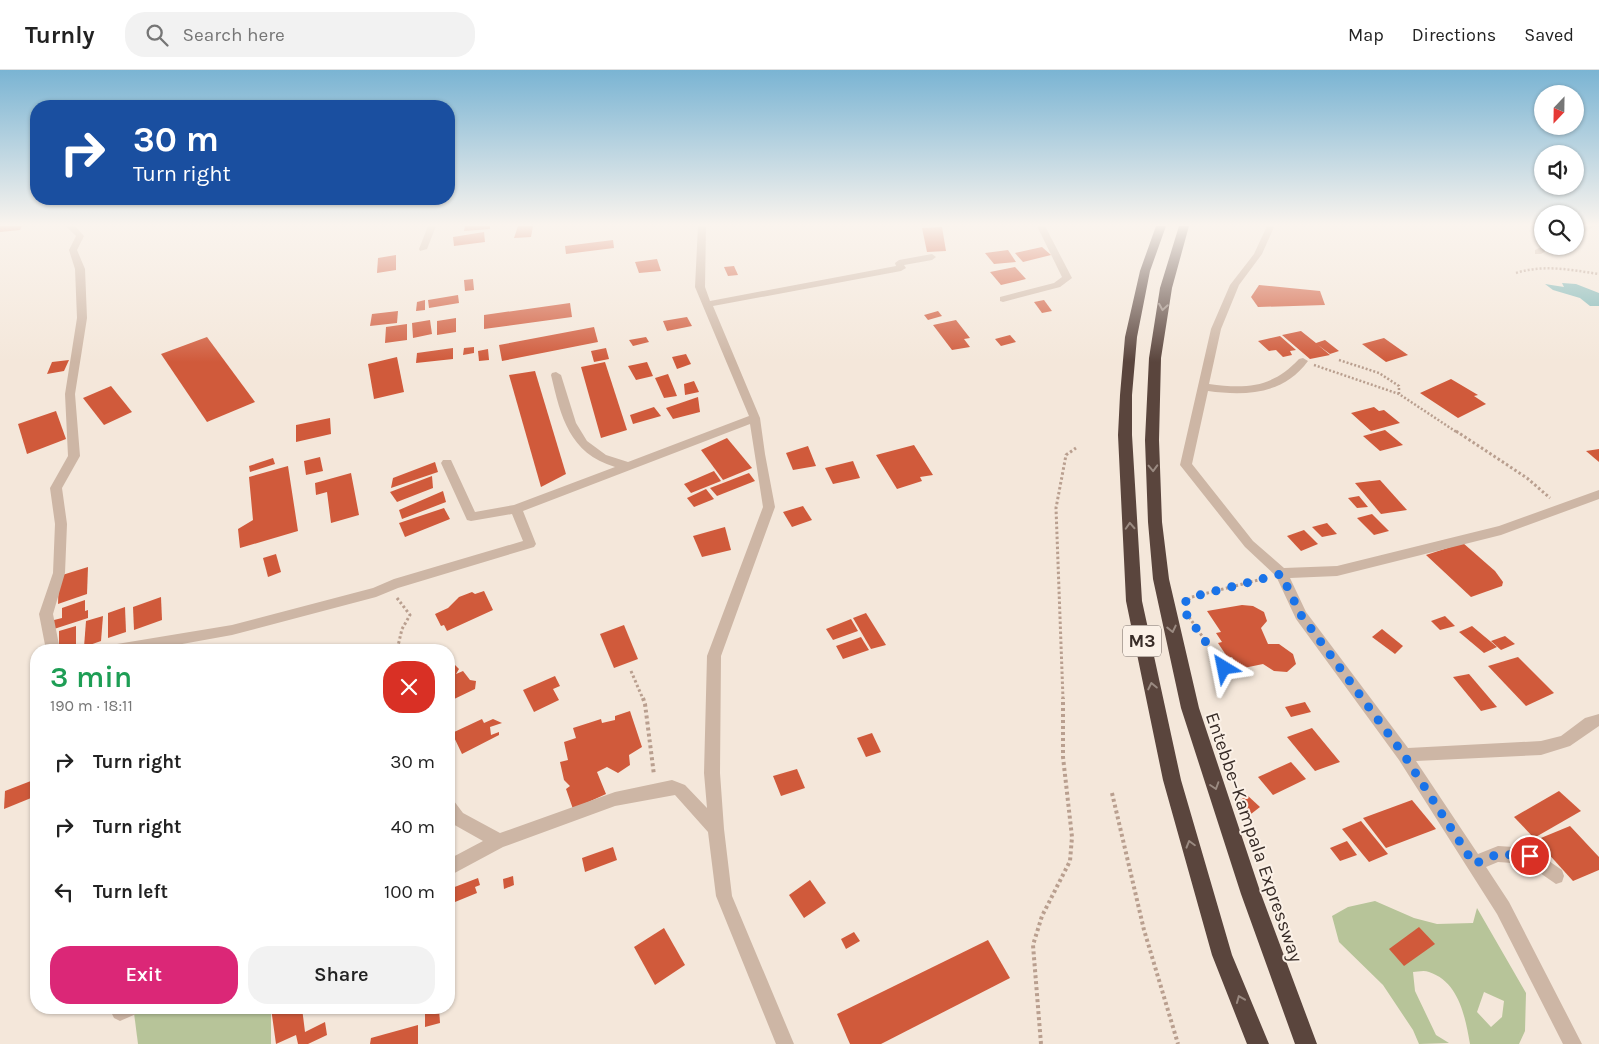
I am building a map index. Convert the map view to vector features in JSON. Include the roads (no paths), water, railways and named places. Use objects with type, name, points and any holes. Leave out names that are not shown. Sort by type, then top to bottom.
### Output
[{"type":"highway","name":"M3","points":[[1146,271],[1131,337],[1126,395],[1125,435],[1134,601],[1172,780],[1222,955],[1258,1044]]},
{"type":"highway","name":"Entebbe–Kampala Expressway","points":[[1171,271],[1166,288],[1155,358],[1152,440],[1155,522],[1161,579],[1190,708],[1251,894],[1306,1044]]},
{"type":"street","points":[[52,644],[46,614],[59,573],[61,524],[56,488],[74,456],[70,394],[82,318],[80,271]]},
{"type":"street","points":[[701,271],[700,287],[755,418],[759,454],[769,506],[714,656],[712,773],[716,829],[724,896],[785,1044]]},
{"type":"street","points":[[708,304],[882,271]]},
{"type":"street","points":[[1002,298],[1057,285],[1067,278],[1064,271]]},
{"type":"street","points":[[1245,271],[1235,285],[1216,329],[1186,465],[1249,544],[1281,574],[1301,615],[1404,755],[1503,908],[1573,1044]]},
{"type":"street","points":[[1204,386],[1242,392],[1255,389],[1293,373],[1303,361]]},
{"type":"street","points":[[556,376],[567,417],[578,439],[600,458],[628,466]]},
{"type":"street","points":[[447,462],[471,518],[516,509],[755,418]]},
{"type":"street","points":[[1281,574],[1337,571],[1501,530],[1599,494]]},
{"type":"street","points":[[152,644],[232,630],[376,592],[394,584],[530,544],[516,509]]},
{"type":"street","points":[[1404,755],[1541,748],[1565,741],[1590,723],[1599,720]]},
{"type":"street","points":[[455,865],[499,841],[615,799],[672,787],[680,790],[716,829]]},
{"type":"street","points":[[455,815],[457,818],[499,841]]},
{"type":"street","points":[[1474,864],[1498,854],[1530,856],[1556,876]]},
{"type":"water","points":[[1562,283],[1576,284],[1599,293],[1599,306],[1590,306],[1580,298],[1553,290],[1545,284],[1564,287]]}]
